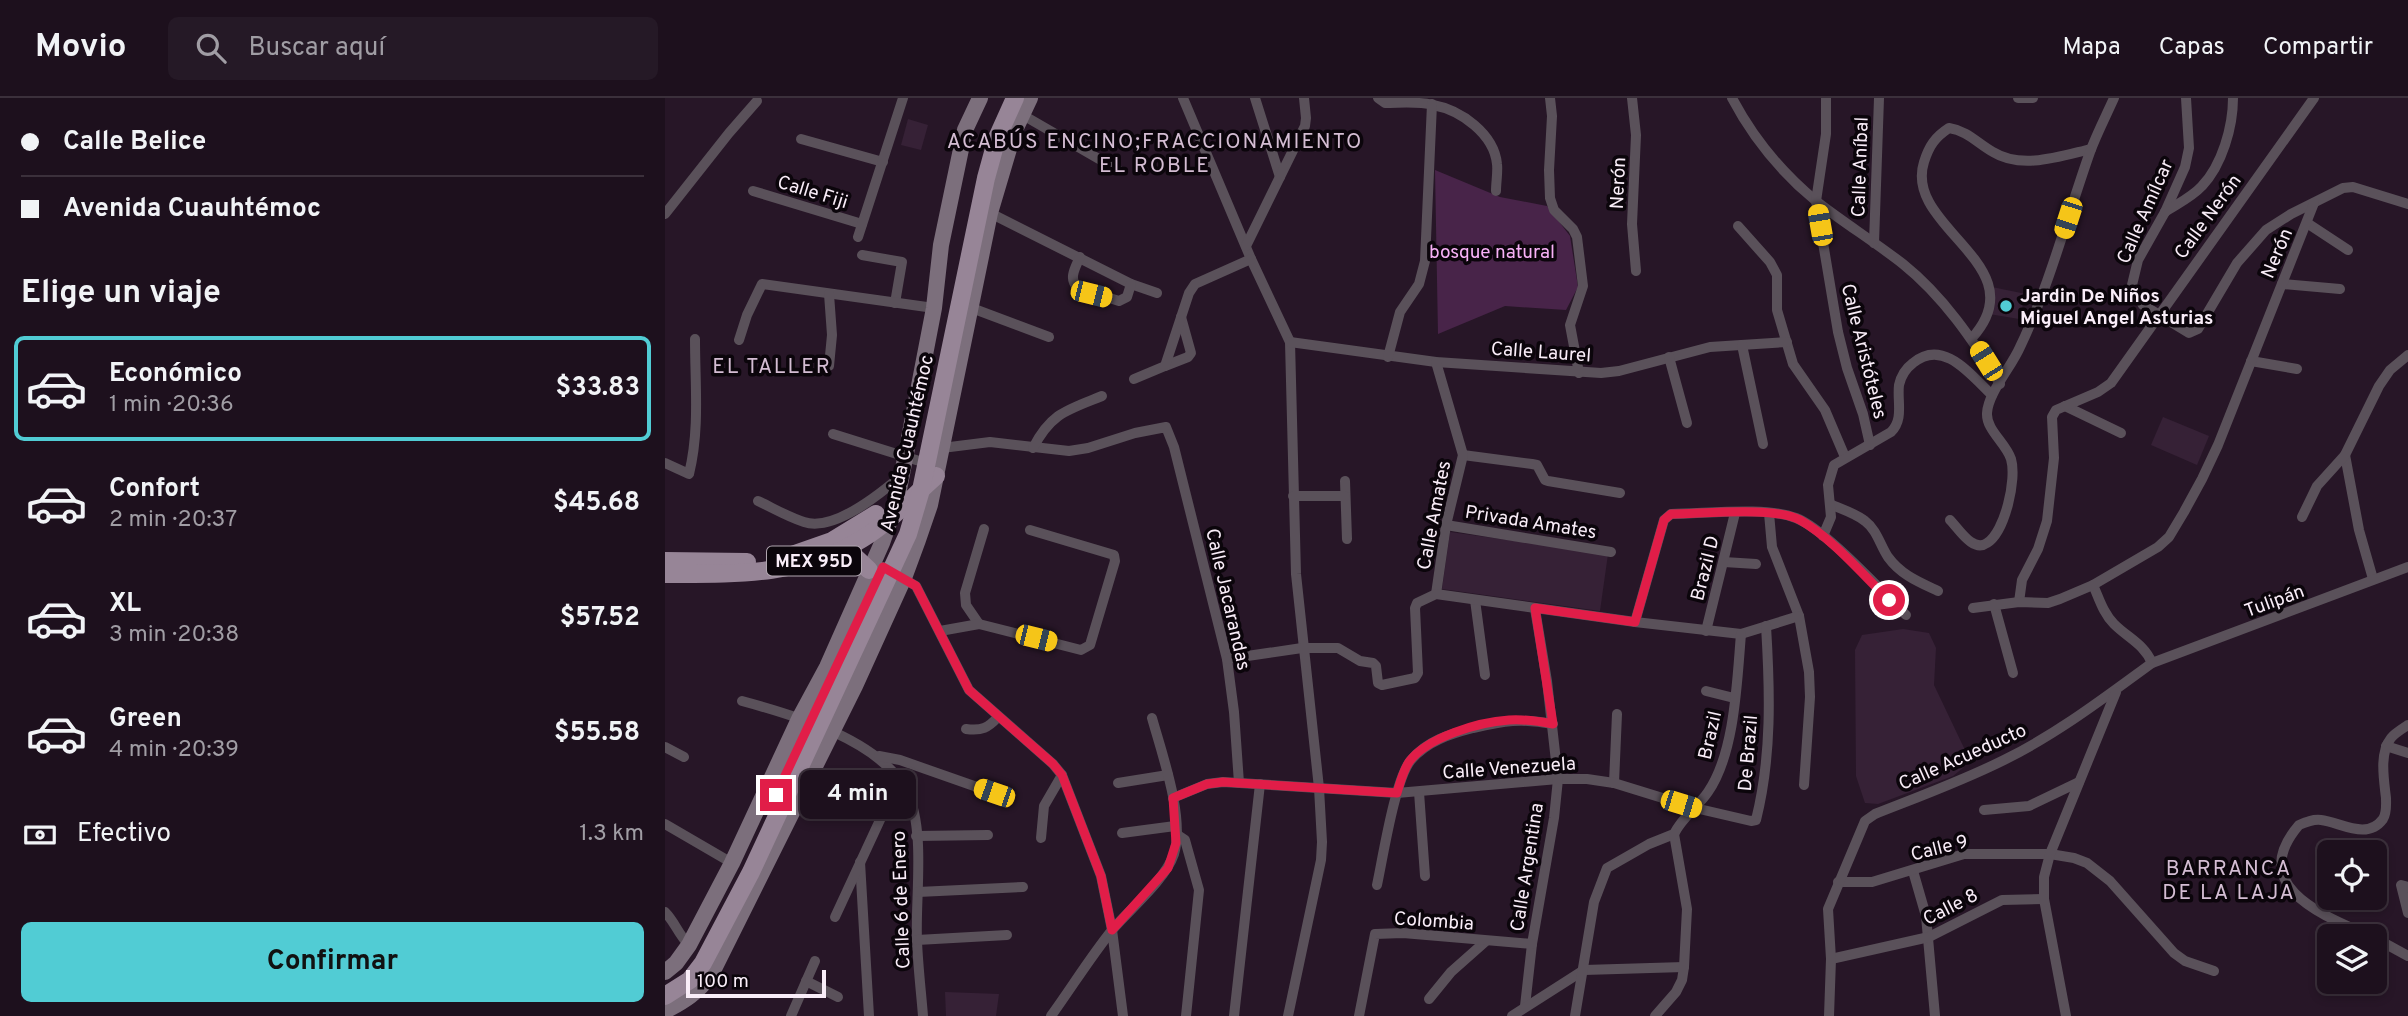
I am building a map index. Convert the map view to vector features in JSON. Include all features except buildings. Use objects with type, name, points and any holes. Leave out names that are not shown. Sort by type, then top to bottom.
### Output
[{"type":"main road","name":"Avenida Cuauhtémoc","points":[[925,465],[977,177],[1004,98]]},
{"type":"main road","name":"Avenida Cuauhtémoc","points":[[665,996],[690,980],[703,964],[727,918],[887,572],[908,534],[908,491],[925,465],[986,178],[997,138],[1018,106]]},
{"type":"main road","name":"MEX 95D","points":[[665,574],[778,570],[808,563],[839,552],[864,538],[891,517],[908,491]]},
{"type":"main road","name":"MEX 95D","points":[[665,561],[749,562],[804,551],[832,541],[858,527],[908,491]]},
{"type":"main road","points":[[839,552],[853,555],[887,572]]},
{"type":"main road","name":"Avenida Cuauhtémoc","points":[[665,984],[683,971],[697,953],[815,724]]},
{"type":"main road","points":[[727,918],[748,904]]},
{"type":"street","points":[[858,237],[903,98]]},
{"type":"street","points":[[665,1011],[699,991],[711,975],[748,904],[815,724],[887,572],[930,505],[925,465],[934,307],[941,245],[965,130],[980,98]]},
{"type":"street","points":[[925,465],[942,448],[990,213],[1018,106],[1030,98]]},
{"type":"street","points":[[1183,98],[1251,259],[1290,342],[1296,574],[1319,788],[1322,842],[1321,860],[1288,1016]]},
{"type":"street","points":[[1255,98],[1280,177]]},
{"type":"street","points":[[1246,246],[1305,126],[1304,98]]},
{"type":"street","points":[[1378,98],[1385,103],[1432,104],[1461,116],[1488,138],[1497,165],[1496,191]]},
{"type":"street","points":[[1550,98],[1550,198],[1553,210],[1573,229],[1577,237],[1583,286],[1570,325],[1579,373]]},
{"type":"street","name":"Nerón","points":[[1632,98],[1636,135],[1632,224],[1636,271]]},
{"type":"street","name":"Calle Aníbal","points":[[1732,98],[1773,160],[1816,201],[1874,243]]},
{"type":"street","name":"Calle Aristóteles","points":[[1826,98],[1826,134],[1816,201],[1838,332],[1870,445]]},
{"type":"street","name":"Calle Aníbal","points":[[1874,243],[1879,98]]},
{"type":"street","points":[[2018,98],[2033,98]]},
{"type":"street","points":[[1950,520],[1978,546],[1986,545],[1993,538],[2004,514],[2013,479],[2013,468],[2010,457],[1988,423],[1987,414],[1992,395],[2021,346],[2045,288],[2091,149],[2114,98]]},
{"type":"street","name":"Calle Amílcar","points":[[2186,98],[2189,148],[2185,167],[2165,212],[2138,260],[2132,285],[2143,305],[2158,316],[2193,333],[2198,329],[2237,263],[2266,230],[2314,203]]},
{"type":"street","points":[[2165,212],[2202,186],[2219,161],[2228,131],[2233,98]]},
{"type":"street","name":"Calle Nerón","points":[[2065,406],[2098,393],[2111,383],[2314,98]]},
{"type":"street","points":[[665,214],[757,101]]},
{"type":"street","points":[[1388,357],[1400,312],[1419,284],[1425,261],[1432,104]]},
{"type":"street","points":[[1018,106],[1118,170]]},
{"type":"street","points":[[1972,338],[1982,327],[1989,311],[1990,298],[1986,280],[1976,260],[1926,197],[1922,182],[1923,166],[1930,145],[1949,128],[1961,130],[1995,154],[2011,159],[2032,161],[2091,149]]},
{"type":"street","points":[[801,139],[883,162]]},
{"type":"street","points":[[2314,203],[2343,188],[2353,187],[2408,204]]},
{"type":"street","name":"Calle Fiji","points":[[753,191],[862,224]]},
{"type":"street","name":"Nerón","points":[[2093,585],[2144,556],[2169,537],[2202,479],[2314,203]]},
{"type":"street","points":[[990,213],[1131,284],[1157,293]]},
{"type":"street","points":[[2307,223],[2348,250]]},
{"type":"street","points":[[1738,226],[1770,262],[1777,275],[1777,310],[1793,365],[1825,411],[1845,457]]},
{"type":"street","points":[[1874,243],[1925,284],[1972,338],[2000,384]]},
{"type":"street","points":[[862,256],[902,262],[895,303]]},
{"type":"street","points":[[1080,257],[1072,277],[1073,284],[1078,288],[1119,301],[1127,297],[1131,284]]},
{"type":"street","points":[[1165,366],[1189,293],[1195,284],[1251,259]]},
{"type":"street","points":[[739,341],[747,315],[762,284],[934,307]]},
{"type":"street","points":[[2282,284],[2340,289]]},
{"type":"street","points":[[829,294],[832,335],[829,366]]},
{"type":"street","points":[[969,307],[1049,337]]},
{"type":"street","points":[[1133,379],[1188,357],[1191,353],[1181,316]]},
{"type":"street","points":[[665,463],[689,474],[695,448],[698,393],[695,382],[695,339]]},
{"type":"street","name":"Calle Laurel","points":[[1290,342],[1388,357],[1579,373],[1619,371],[1710,347],[1787,342]]},
{"type":"street","points":[[1742,345],[1763,444]]},
{"type":"street","points":[[1823,536],[1831,517],[1830,474],[1834,465],[1870,445],[1896,426],[1899,420],[1899,385],[1903,374],[1923,354],[1933,352],[1951,359],[1992,395]]},
{"type":"street","points":[[2302,517],[2317,486],[2345,455],[2379,386],[2390,370],[2408,355]]},
{"type":"street","points":[[1669,357],[1687,423]]},
{"type":"street","points":[[2251,361],[2297,369]]},
{"type":"street","name":"Calle Amates","points":[[1436,362],[1463,455],[1446,525],[1436,594]]},
{"type":"street","points":[[942,448],[990,442],[1033,448],[1043,429],[1063,412],[1102,396]]},
{"type":"street","points":[[2019,602],[2022,580],[2038,549],[2047,521],[2054,458],[2052,417],[2056,410],[2065,406],[2121,433]]},
{"type":"street","name":"Calle Jacarandas","points":[[1033,448],[1088,448],[1135,433],[1166,427],[1174,447],[1227,659],[1239,783]]},
{"type":"street","points":[[833,434],[925,465]]},
{"type":"street","points":[[1463,455],[1532,464],[1537,466],[1548,481],[1620,493]]},
{"type":"street","points":[[2345,455],[2359,530],[2373,579]]},
{"type":"street","points":[[1345,481],[1347,539]]},
{"type":"street","points":[[758,501],[806,523],[829,520],[908,491]]},
{"type":"street","points":[[1293,496],[1345,496]]},
{"type":"street","points":[[1830,504],[1864,520],[1900,570],[1938,591]]},
{"type":"street","name":"Brazil D","points":[[1706,631],[1735,513]]},
{"type":"street","points":[[1769,513],[1772,547],[1799,616],[1809,672],[1810,697],[1804,785]]},
{"type":"street","points":[[1635,622],[1666,516],[1671,514],[1769,513],[1799,519],[1823,536],[1906,615]]},
{"type":"street","points":[[887,572],[882,544],[891,517]]},
{"type":"street","name":"Privada Amates","points":[[1446,525],[1611,552]]},
{"type":"street","points":[[979,624],[966,605],[965,593],[985,529]]},
{"type":"street","points":[[940,631],[979,624],[1081,650],[1090,645],[1115,555],[1030,530]]},
{"type":"street","points":[[1724,562],[1756,564]]},
{"type":"street","name":"Tulipán","points":[[2116,691],[2152,663],[2327,599],[2408,566]]},
{"type":"street","points":[[887,572],[916,586],[969,690],[1062,775],[1101,876],[1112,930],[1123,1016]]},
{"type":"street","points":[[1973,608],[2019,602],[2048,603],[2093,585],[2105,613],[2142,646],[2152,663]]},
{"type":"street","points":[[1227,659],[1302,648],[1338,648],[1360,661],[1373,663],[1376,666],[1378,684],[1415,678],[1418,673],[1415,608],[1417,603],[1436,594],[1741,634],[1799,616]]},
{"type":"street","points":[[1475,600],[1485,675]]},
{"type":"street","points":[[1994,604],[2013,673]]},
{"type":"street","name":"Calle Argentina","points":[[1525,1006],[1558,779],[1553,724],[1535,608]]},
{"type":"street","name":"De Brazil","points":[[1695,808],[1756,820],[1766,769],[1766,626]]},
{"type":"street","name":"Brazil","points":[[1575,1016],[1594,902],[1607,868],[1649,844],[1674,834],[1680,821],[1709,792],[1723,761],[1741,634]]},
{"type":"street","points":[[1706,691],[1734,698]]},
{"type":"street","points":[[2066,1016],[2044,899],[2043,877],[2116,691]]},
{"type":"street","name":"Calle Acueducto","points":[[1838,881],[1860,829],[1865,821],[1875,814],[1973,775],[2055,732],[2116,691]]},
{"type":"street","name":"Calle 6 de Enero","points":[[742,701],[815,724],[877,755],[899,779],[913,807],[916,836],[917,940],[923,1016]]},
{"type":"street","points":[[1614,783],[1617,713]]},
{"type":"street","points":[[966,729],[982,730],[998,717]]},
{"type":"street","points":[[1051,1016],[1112,930],[1168,868],[1174,854],[1176,830],[1173,798],[1152,718]]},
{"type":"street","name":"Colombia","points":[[1377,885],[1401,778],[1409,762],[1423,749],[1448,734],[1506,720],[1527,719],[1553,724]]},
{"type":"street","points":[[665,972],[676,963],[689,945],[732,863],[815,724]]},
{"type":"street","points":[[2343,924],[2303,903],[2286,881],[2282,865],[2286,846],[2299,825],[2321,820],[2366,830],[2375,826],[2383,818],[2386,807],[2386,747],[2392,736],[2408,725]]},
{"type":"street","points":[[665,747],[684,757]]},
{"type":"street","points":[[2386,747],[2408,753]]},
{"type":"street","points":[[877,755],[900,760],[994,793]]},
{"type":"street","points":[[1041,838],[1044,806],[1062,775]]},
{"type":"street","points":[[1118,783],[1168,775]]},
{"type":"street","points":[[835,917],[899,779]]},
{"type":"street","name":"Calle Venezuela","points":[[1173,798],[1207,784],[1239,783],[1397,793],[1558,779],[1614,783],[1695,808]]},
{"type":"street","points":[[1984,810],[2029,806],[2079,782]]},
{"type":"street","points":[[1234,1016],[1260,784]]},
{"type":"street","points":[[1419,792],[1425,876]]},
{"type":"street","points":[[665,824],[732,863]]},
{"type":"street","points":[[1122,833],[1176,830]]},
{"type":"street","points":[[1176,830],[1185,840],[1198,878],[1199,890],[1186,1016]]},
{"type":"street","points":[[1654,1016],[1676,992],[1684,967],[1686,909],[1674,834]]},
{"type":"street","points":[[916,836],[988,835]]},
{"type":"street","name":"Calle 9","points":[[1838,881],[1873,882],[1964,854],[2050,855],[2074,858],[2087,863],[2110,881],[2174,953],[2185,961],[2214,971]]},
{"type":"street","points":[[860,862],[869,1016]]},
{"type":"street","points":[[1913,871],[1923,900],[1929,937],[1935,1016]]},
{"type":"street","points":[[1829,1016],[1831,959],[1828,909],[1838,881]]},
{"type":"street","points":[[2408,887],[2401,886],[2408,913]]},
{"type":"street","points":[[918,892],[1023,887]]},
{"type":"street","name":"Calle 8","points":[[1831,959],[1929,937],[2002,900],[2044,899]]},
{"type":"street","points":[[665,912],[671,918],[678,934],[689,945]]},
{"type":"street","name":"Colombia","points":[[1359,1016],[1375,934],[1403,933],[1532,944]]},
{"type":"street","points":[[917,940],[1007,935]]},
{"type":"street","points":[[1429,999],[1451,972],[1486,941]]},
{"type":"street","points":[[2387,945],[2408,956]]},
{"type":"street","points":[[790,1016],[815,961]]},
{"type":"street","points":[[1512,1016],[1584,970],[1684,967]]},
{"type":"street","points":[[806,981],[838,997]]},
{"type":"shaded area","points":[[908,119],[928,125],[921,150],[901,145]]},
{"type":"shaded area","name":"Jardin De Niños Miguel Angel Asturias","points":[[1992,287],[2026,294],[2019,319],[1989,314]]},
{"type":"shaded area","points":[[2163,417],[2209,436],[2197,465],[2151,445]]},
{"type":"shaded area","points":[[1450,532],[1608,554],[1600,611],[1442,589]]},
{"type":"shaded area","points":[[1903,629],[1929,633],[1936,648],[1934,685],[1964,748],[1964,767],[1953,776],[1878,804],[1865,803],[1856,776],[1855,650],[1862,635]]},
{"type":"shaded area","points":[[945,992],[999,994],[996,1016],[946,1016]]},
{"type":"green space","name":"bosque natural","points":[[1435,170],[1500,197],[1547,206],[1570,236],[1578,287],[1566,310],[1505,306],[1438,334]]},
{"type":"place","name":"Jardin De Niños Miguel Angel Asturias","points":[[2006,306]]},
{"type":"district","name":"ACABÚS ENCINO;FRACCIONAMIENTO EL ROBLE","points":[[1155,153]]},
{"type":"district","name":"EL TALLER","points":[[772,366]]},
{"type":"district","name":"BARRANCA DE LA LAJA","points":[[2229,880]]},
{"type":"route","points":[[776,795],[883,567],[916,586],[969,690],[1062,775],[1101,876],[1112,930],[1168,868],[1176,843],[1173,798],[1207,784],[1223,782],[1397,793],[1409,762],[1423,749],[1448,734],[1506,720],[1527,719],[1553,724],[1535,608],[1635,622],[1666,516],[1769,513],[1799,519],[1823,536],[1889,600]]}]
